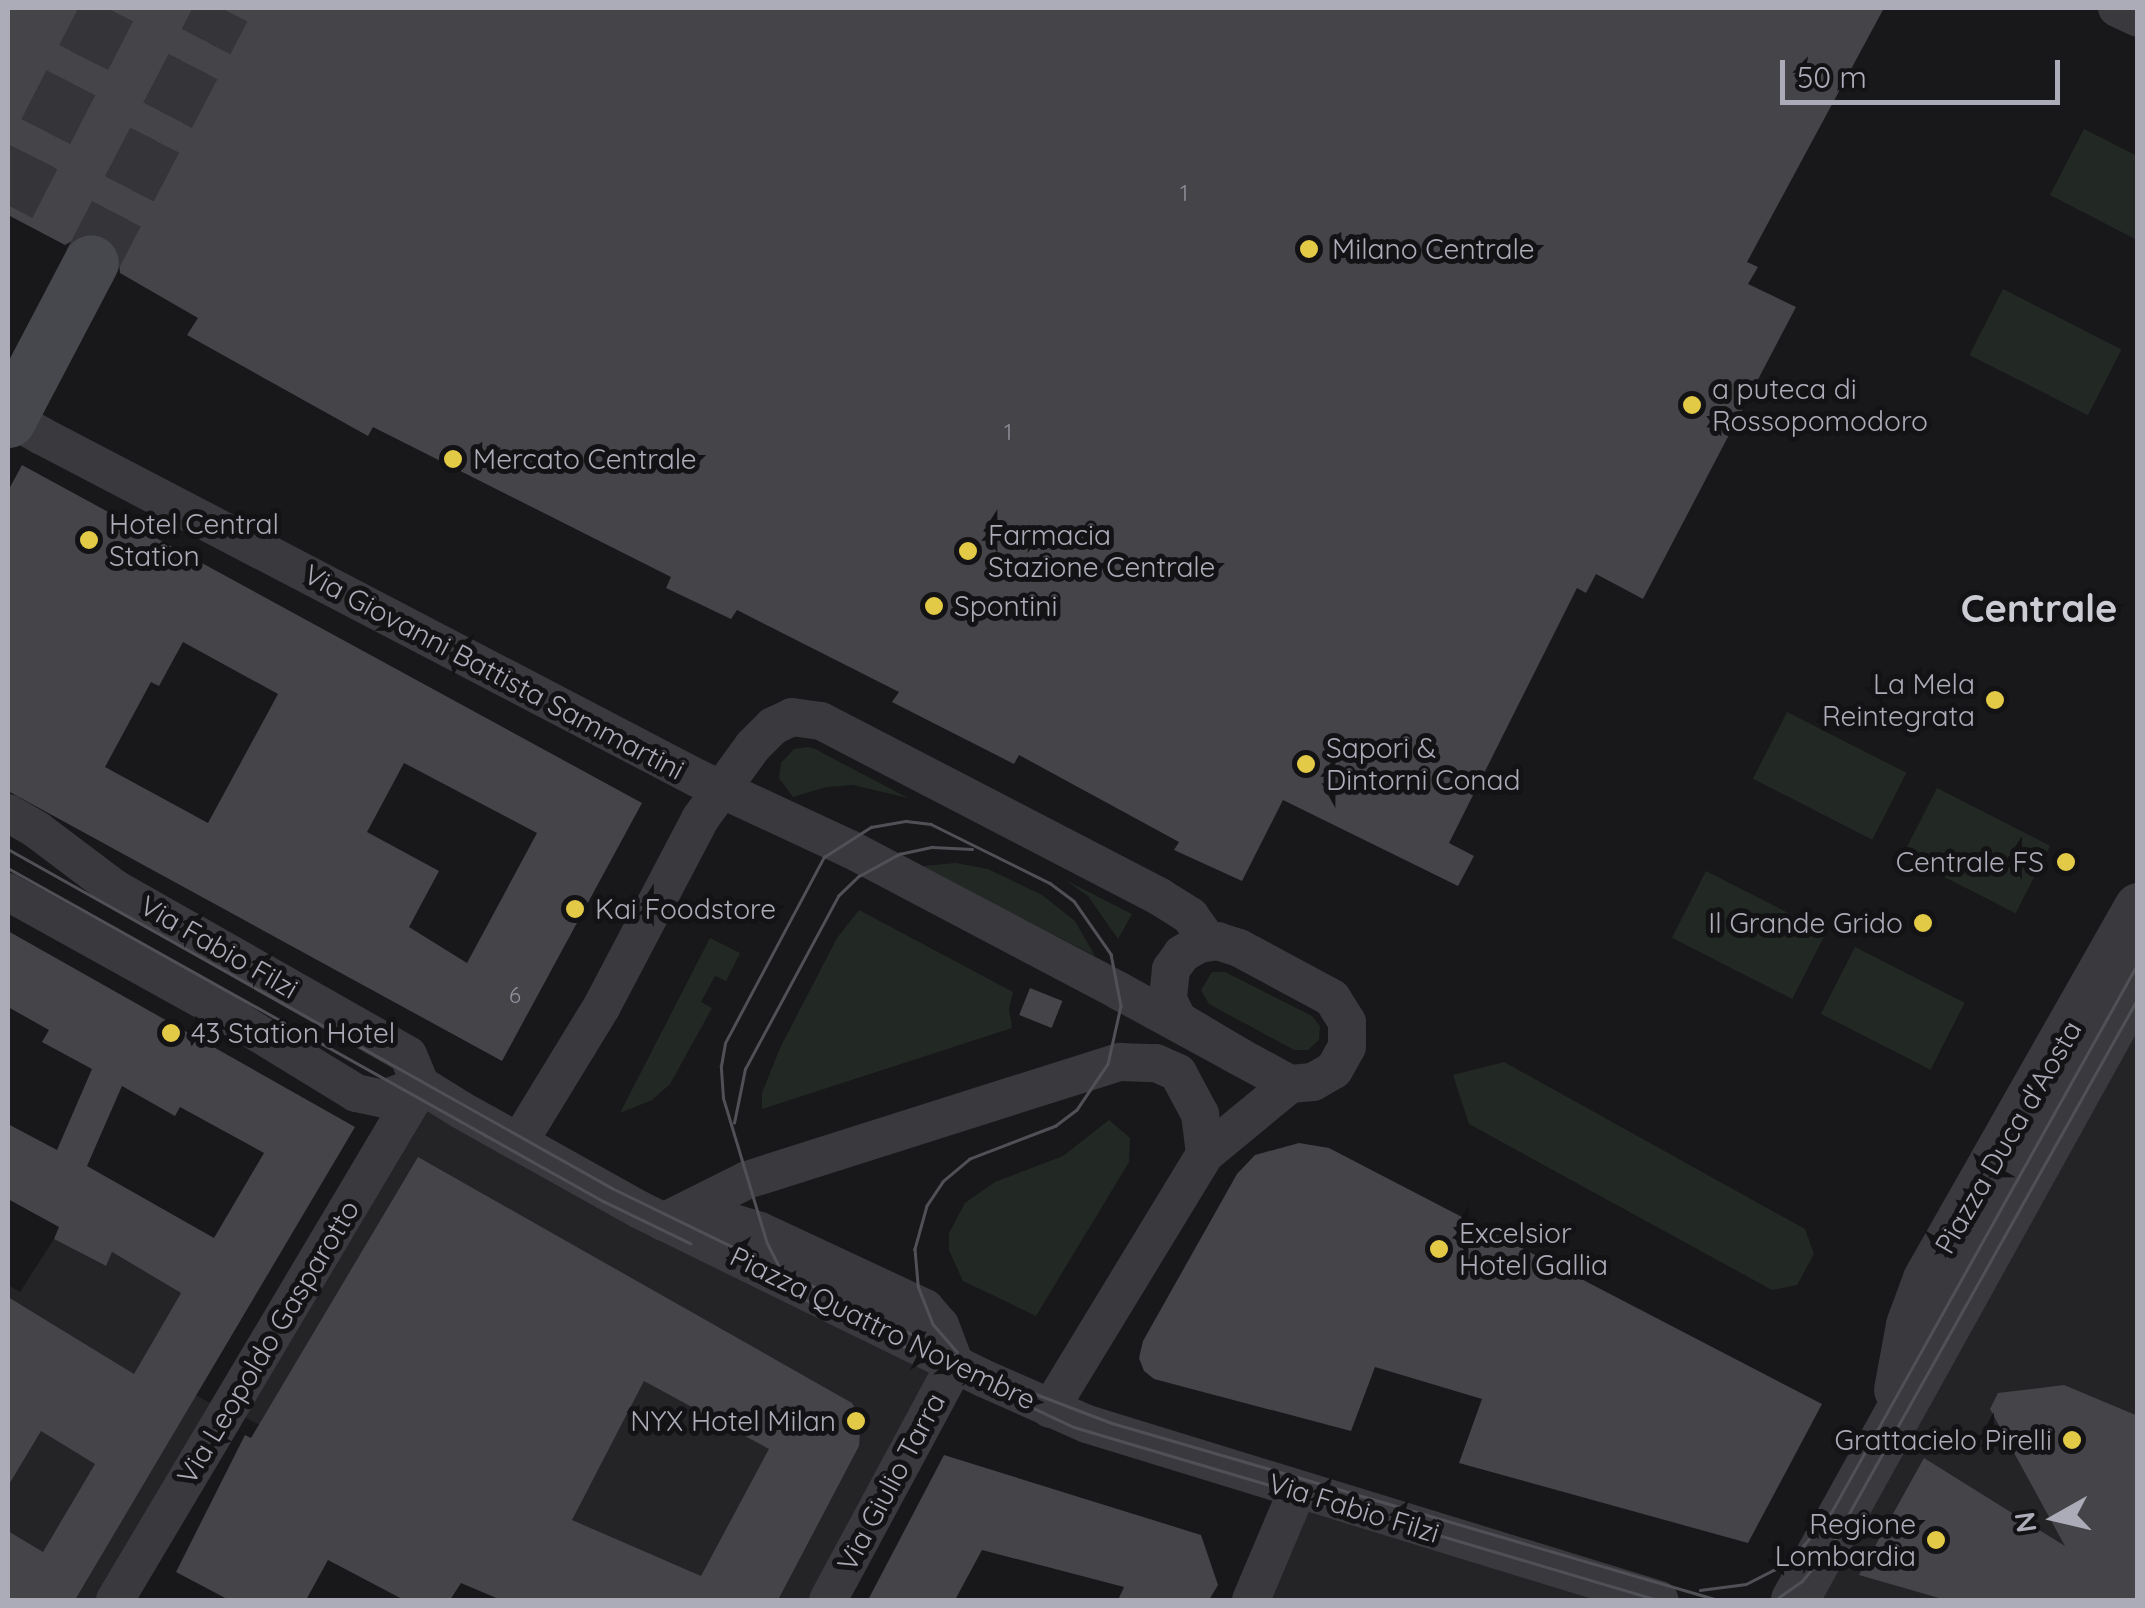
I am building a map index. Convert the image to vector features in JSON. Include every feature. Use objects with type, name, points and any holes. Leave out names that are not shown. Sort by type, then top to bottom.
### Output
[{"type":"main road","points":[[8,416],[91,262]]},
{"type":"street","points":[[2118,8],[2138,18]]},
{"type":"street","name":"Via Giovanni Battista Sammartini","points":[[8,416],[720,789]]},
{"type":"street","name":"Piazza Quattro Novembre","points":[[792,717],[812,718],[1160,897],[1190,916],[1210,942],[1239,948],[1325,993],[1343,1012],[1349,1039],[1339,1063],[1324,1077],[1290,1084],[1205,1154],[1050,1409],[771,1274],[519,1142],[592,1023],[670,872],[720,789],[773,726],[792,717]]},
{"type":"street","points":[[720,789],[850,850],[1290,1084]]},
{"type":"street","name":"Via Fabio Filzi","points":[[8,813],[114,888],[408,1056],[422,1086],[519,1142]]},
{"type":"street","name":"Via Fabio Filzi","points":[[8,892],[216,1008],[356,1093],[384,1098],[422,1086]]},
{"type":"street","name":"Piazza Duca d'Aosta","points":[[1795,1600],[1892,1428],[1910,1325],[1944,1290],[2124,1005],[2138,907]]},
{"type":"street","points":[[1210,942],[1188,949],[1178,960],[1168,976],[1168,1000],[1178,1020],[1240,1057]]},
{"type":"street","points":[[669,1220],[747,1180],[1120,1062],[1156,1063],[1178,1072],[1200,1114],[1205,1154]]},
{"type":"street","name":"Via Leopoldo Gasparotto","points":[[116,1600],[422,1086]]},
{"type":"street","points":[[669,1220],[710,1216],[760,1231],[925,1308],[940,1326],[955,1364]]},
{"type":"street","name":"Via Giulio Tarra","points":[[828,1600],[955,1364]]},
{"type":"street","name":"Via Fabio Filzi","points":[[1050,1409],[1297,1491],[1660,1600]]},
{"type":"street","points":[[1251,1600],[1297,1491]]},
{"type":"shaded area","points":[[2084,129],[2137,156],[2137,240],[2050,195]]},
{"type":"shaded area","points":[[2003,289],[2122,349],[2088,415],[1969,355]]},
{"type":"shaded area","points":[[1787,712],[1906,773],[1872,840],[1753,779]]},
{"type":"shaded area","points":[[808,747],[908,798],[853,785],[826,787],[793,797],[779,778],[781,763],[794,749]]},
{"type":"shaded area","points":[[1937,788],[2050,846],[2016,913],[1902,856]]},
{"type":"shaded area","points":[[956,863],[988,869],[1042,895],[1075,921],[1095,956],[922,866]]},
{"type":"shaded area","points":[[1706,871],[1826,932],[1792,999],[1672,938]]},
{"type":"shaded area","points":[[1065,880],[1132,914],[1118,939],[1088,896]]},
{"type":"shaded area","points":[[859,910],[1013,992],[1009,1009],[1012,1028],[762,1109],[762,1093],[780,1048],[837,938]]},
{"type":"shaded area","points":[[710,938],[740,953],[726,981],[715,976],[701,1002],[712,1008],[670,1084],[652,1100],[620,1113]]},
{"type":"shaded area","points":[[1855,947],[1965,1003],[1931,1070],[1821,1014]]},
{"type":"shaded area","points":[[1212,972],[1225,972],[1312,1016],[1320,1026],[1319,1040],[1308,1050],[1294,1050],[1209,1004],[1201,990]]},
{"type":"shaded area","points":[[2137,1030],[2137,1600],[1802,1600]]},
{"type":"shaded area","points":[[1504,1062],[1805,1229],[1814,1254],[1797,1285],[1772,1290],[1469,1124],[1453,1075]]},
{"type":"shaded area","points":[[422,1093],[947,1367],[822,1600],[567,1600],[337,1498],[350,1470],[232,1411]]},
{"type":"shaded area","points":[[1109,1120],[1130,1138],[1129,1162],[1036,1316],[963,1281],[949,1250],[949,1233],[965,1203],[995,1182],[1063,1156]]},
{"type":"shaded area","points":[[54,1239],[105,1266],[112,1252],[181,1293],[141,1363],[222,1410],[105,1600],[8,1600],[8,1285],[20,1292]]},
{"type":"shaded area","points":[[1299,1497],[1648,1600],[1256,1600]]},
{"type":"building","points":[[8,8],[1884,8],[1747,262],[1758,267],[1748,284],[1796,307],[1643,599],[1596,574],[1586,593],[1577,588],[1449,843],[1474,856],[1458,886],[1283,800],[1242,881],[1174,850],[1179,842],[1019,755],[1014,764],[892,702],[899,692],[737,610],[731,619],[666,588],[671,577],[373,427],[368,436],[187,335],[198,318],[120,273],[118,246],[106,235],[89,231],[65,245],[8,215]]},
{"type":"building","points":[[22,465],[642,803],[502,1061],[8,791],[8,491]],"holes":[[[183,642],[278,694],[208,823],[105,767],[151,682],[159,686]],[[404,763],[537,833],[467,963],[409,927],[439,871],[367,832]]]},
{"type":"building","points":[[8,931],[355,1127],[75,1600],[8,1600],[8,1531],[43,1552],[95,1464],[41,1431],[8,1486],[8,1297],[134,1374],[181,1293],[112,1252],[106,1266],[54,1239],[59,1227],[8,1199],[8,1124],[57,1150],[92,1069],[42,1042],[49,1030],[8,1007]],"holes":[[[122,1086],[175,1116],[180,1107],[264,1153],[214,1238],[87,1166]]]},
{"type":"building","points":[[1030,988],[1062,1001],[1052,1028],[1019,1015]]},
{"type":"building","points":[[1299,1143],[1329,1148],[1822,1404],[1748,1543],[1459,1463],[1482,1399],[1375,1367],[1351,1431],[1154,1379],[1144,1371],[1139,1358],[1143,1341],[1237,1174],[1255,1155]]},
{"type":"building","points":[[418,1157],[852,1403],[861,1419],[859,1446],[778,1600],[501,1600],[461,1583],[450,1600],[404,1600],[328,1560],[306,1600],[229,1600],[176,1572],[245,1435],[251,1438]],"holes":[[[644,1381],[769,1449],[701,1576],[572,1520]]]},
{"type":"building","points":[[2064,1385],[2138,1416],[2138,1600],[1946,1600],[1859,1575],[1924,1458],[2065,1546],[1990,1409],[1998,1393]]},
{"type":"building","points":[[944,1455],[1201,1535],[1218,1585],[1209,1600],[1118,1600],[1124,1587],[982,1550],[955,1600],[868,1600]]},
{"type":"tunnel","points":[[8,205],[109,8]]},
{"type":"tunnel","points":[[91,262],[223,8]]},
{"type":"tram line","points":[[782,1273],[767,1244],[723,1098],[721,1066],[725,1043],[824,857],[871,827],[906,821],[931,824],[1050,883],[1074,901],[1111,954],[1121,1006],[1108,1064],[1077,1110],[1056,1126],[970,1159],[943,1182],[927,1206],[915,1249],[918,1286],[933,1324],[957,1352]]},
{"type":"tram line","points":[[734,1123],[745,1069],[838,896],[859,876],[899,854],[932,847],[972,849]]},
{"type":"tram line","points":[[8,849],[612,1188],[1028,1391],[1112,1423],[1718,1600]]},
{"type":"tram line","points":[[8,868],[603,1201],[690,1243]]},
{"type":"tram line","points":[[1700,1590],[1746,1584],[1774,1570],[1804,1545],[1832,1511],[2138,963]]},
{"type":"tram line","points":[[1775,1600],[1801,1582],[1829,1549],[2138,998]]},
{"type":"tram line","points":[[743,1270],[1074,1427],[1658,1600]]},
{"type":"place","name":"Milano Centrale","points":[[1309,249]]},
{"type":"place","name":"a puteca di Rossopomodoro","points":[[1692,405]]},
{"type":"place","name":"Mercato Centrale","points":[[453,459]]},
{"type":"place","name":"Hotel Central Station","points":[[89,540]]},
{"type":"place","name":"Farmacia Stazione Centrale","points":[[968,551]]},
{"type":"place","name":"Spontini","points":[[934,606]]},
{"type":"place","name":"La Mela Reintegrata","points":[[1995,700]]},
{"type":"place","name":"Sapori & Dintorni Conad","points":[[1306,764]]},
{"type":"place","name":"Centrale FS","points":[[2066,862]]},
{"type":"place","name":"Kai Foodstore","points":[[575,909]]},
{"type":"place","name":"Il Grande Grido","points":[[1923,923]]},
{"type":"place","name":"43 Station Hotel","points":[[171,1033]]},
{"type":"place","name":"Excelsior Hotel Gallia","points":[[1439,1249]]},
{"type":"place","name":"NYX Hotel Milan","points":[[856,1421]]},
{"type":"place","name":"Grattacielo Pirelli","points":[[2072,1440]]},
{"type":"place","name":"Regione Lombardia","points":[[1936,1540]]},
{"type":"district","name":"Centrale","points":[[2039,609]]}]
